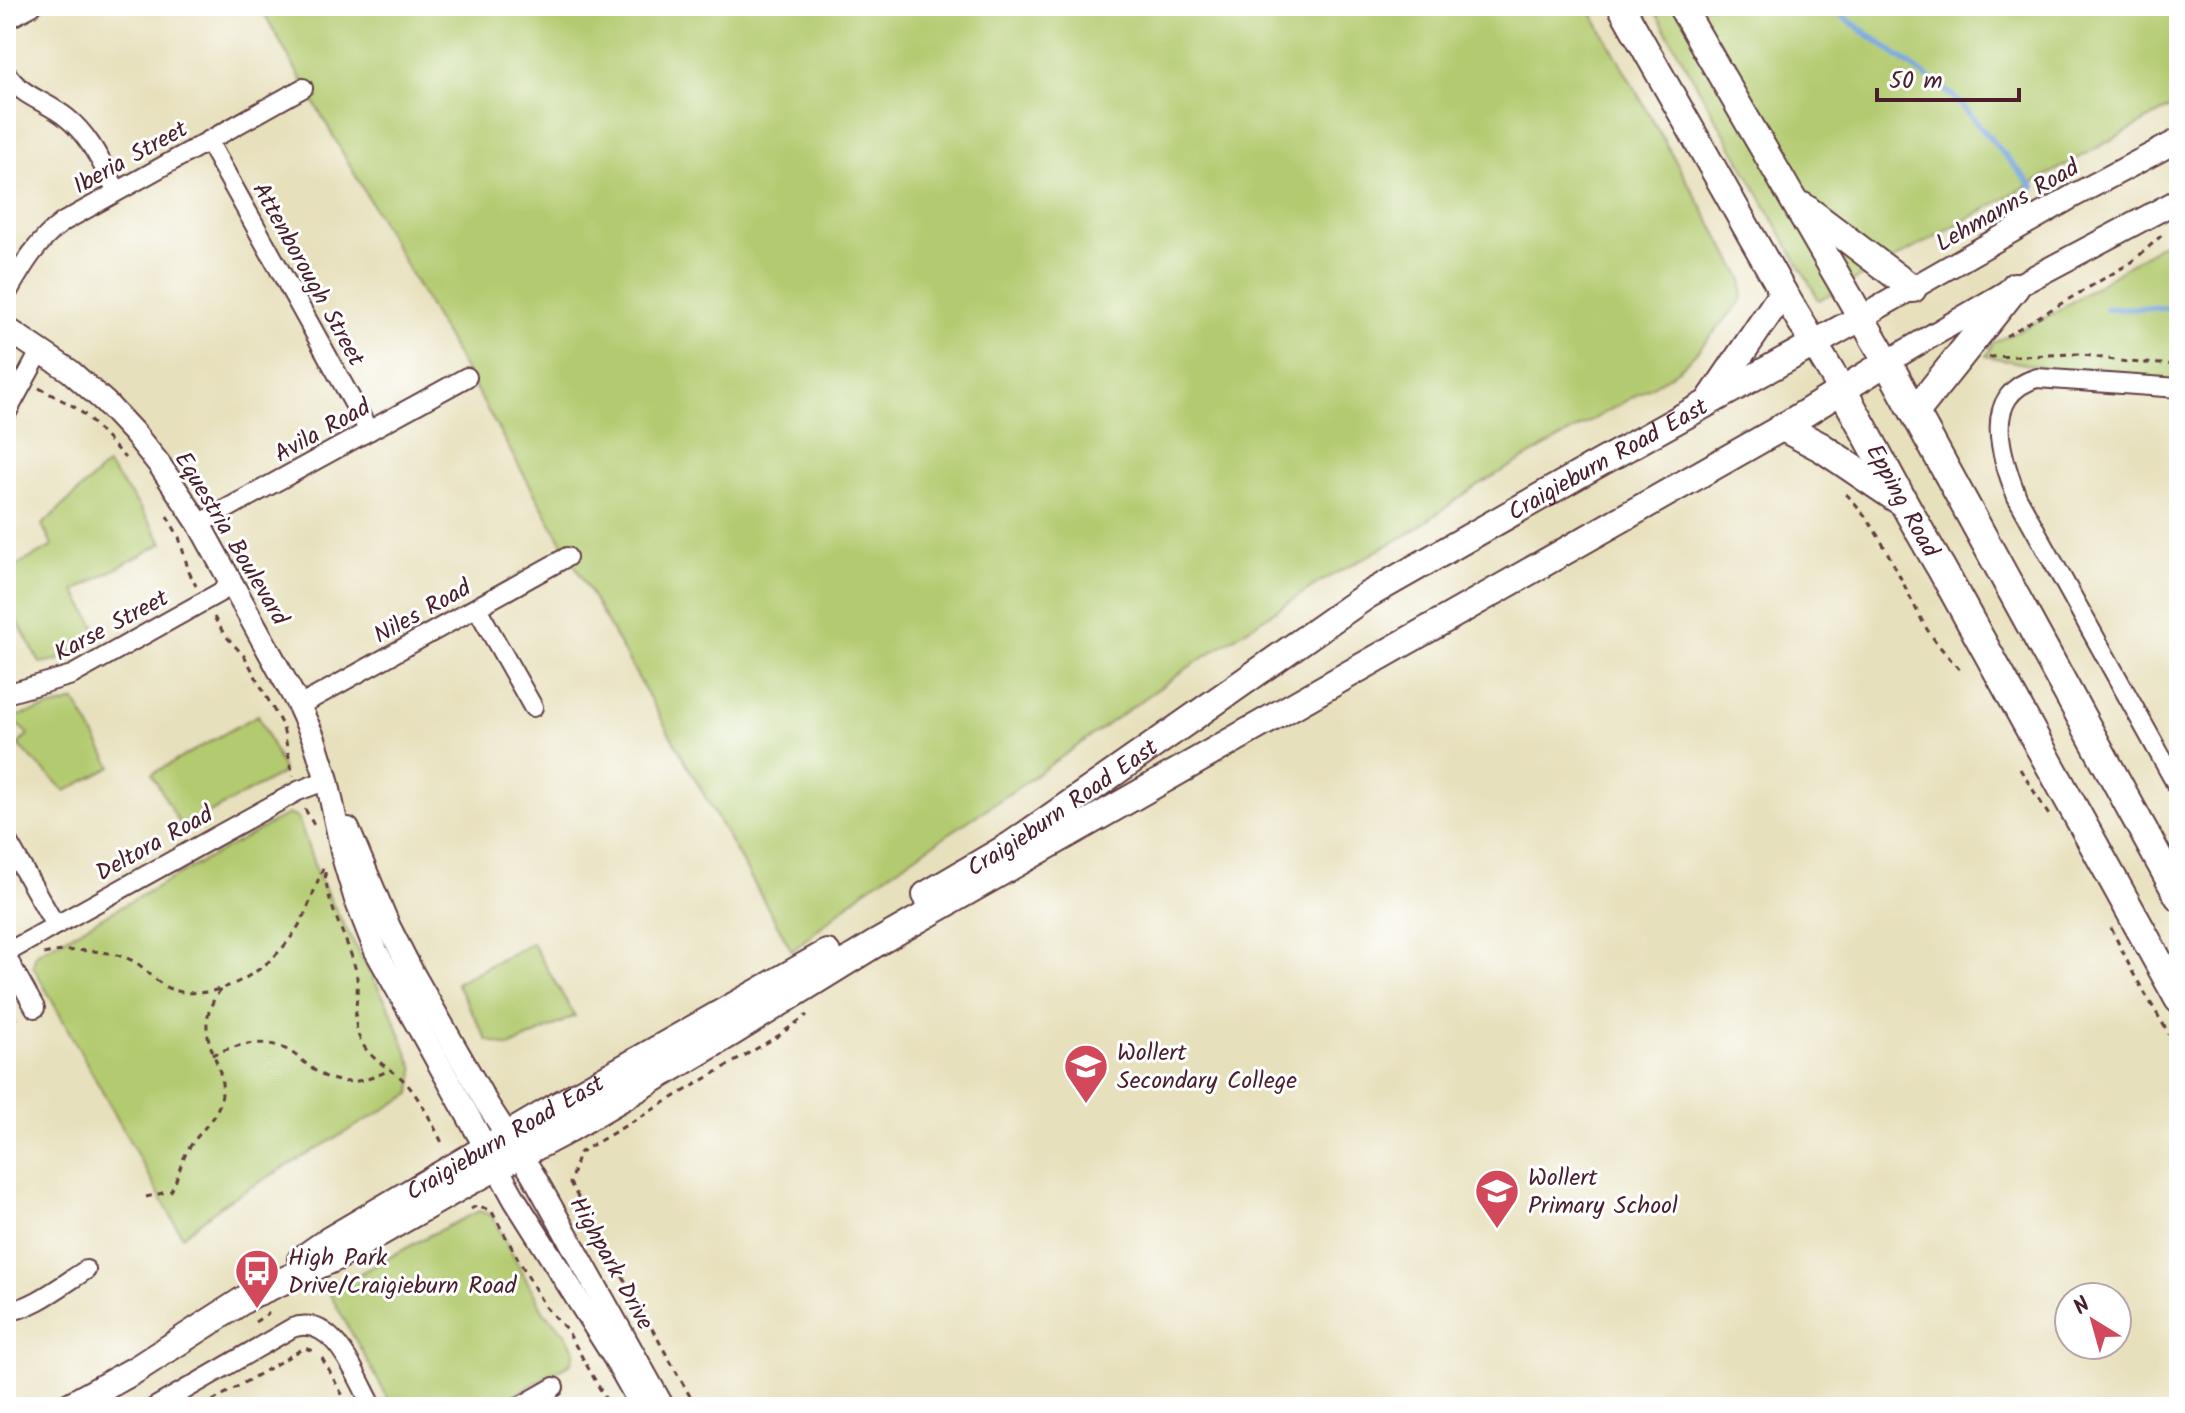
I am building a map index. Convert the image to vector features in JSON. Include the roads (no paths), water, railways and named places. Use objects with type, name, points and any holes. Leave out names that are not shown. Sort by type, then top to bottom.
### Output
[{"type":"main road","name":"Epping Road","points":[[1621,6],[1842,390],[2179,999]]},
{"type":"main road","points":[[1681,6],[1862,317],[2179,896]]},
{"type":"main road","points":[[1791,196],[1913,289]]},
{"type":"main road","points":[[1915,412],[2015,287]]},
{"type":"main road","points":[[1707,404],[1783,292]]},
{"type":"main road","name":"Craigieburn Road East","points":[[68,1407],[266,1302],[710,1020],[1011,845],[1366,596],[1862,317]]},
{"type":"main road","name":"Craigieburn Road East","points":[[266,1302],[328,1241],[456,1166],[502,1152],[731,1033],[875,944],[1783,427],[1887,362]]},
{"type":"main road","points":[[1783,427],[1821,447],[1902,502]]},
{"type":"street","points":[[6,20],[32,6]]},
{"type":"street","points":[[6,73],[20,90],[79,128],[117,191]]},
{"type":"street","name":"Iberia Street","points":[[6,295],[28,256],[63,222],[303,88]]},
{"type":"street","name":"Lehmanns Road","points":[[1862,317],[2075,195],[2179,140]]},
{"type":"street","name":"Attenborough Street","points":[[208,141],[369,431]]},
{"type":"street","points":[[1887,362],[2015,287],[2177,201]]},
{"type":"street","name":"Equestria Boulevard","points":[[6,328],[81,381],[134,433],[199,524],[314,739],[327,780],[344,860],[376,951],[502,1152]]},
{"type":"street","points":[[6,414],[41,350]]},
{"type":"street","name":"Avila Road","points":[[199,524],[467,377]]},
{"type":"street","points":[[2179,388],[2037,378],[2011,392],[2002,408],[1999,433],[2010,481],[2017,497],[2179,789]]},
{"type":"street","name":"Niles Road","points":[[299,706],[567,557]]},
{"type":"street","name":"Karse Street","points":[[6,694],[72,675],[233,585]]},
{"type":"street","points":[[477,608],[533,707]]},
{"type":"street","name":"Deltora Road","points":[[9,960],[55,925],[298,791],[327,780]]},
{"type":"street","points":[[6,839],[55,925]]},
{"type":"street","points":[[9,960],[35,1008]]},
{"type":"street","name":"Highpark Drive","points":[[502,1152],[558,1271],[614,1357],[642,1407]]},
{"type":"street","name":"Highpark Drive","points":[[502,1152],[532,1173],[663,1407]]},
{"type":"street","points":[[6,1311],[16,1311],[28,1305],[86,1270]]},
{"type":"street","points":[[155,1407],[292,1328],[306,1325],[323,1330],[336,1342],[373,1407]]},
{"type":"street","points":[[519,1407],[554,1387]]},
{"type":"waterway","points":[[1834,6],[1837,12],[1953,96],[2033,187]]},
{"type":"waterway","points":[[2106,309],[2170,308],[2179,304]]},
{"type":"place","name":"Wollert Secondary College","points":[[1086,1105]]},
{"type":"place","name":"Wollert Primary School","points":[[1497,1230]]},
{"type":"place","name":"High Park Drive/Craigieburn Road","points":[[257,1310]]}]
